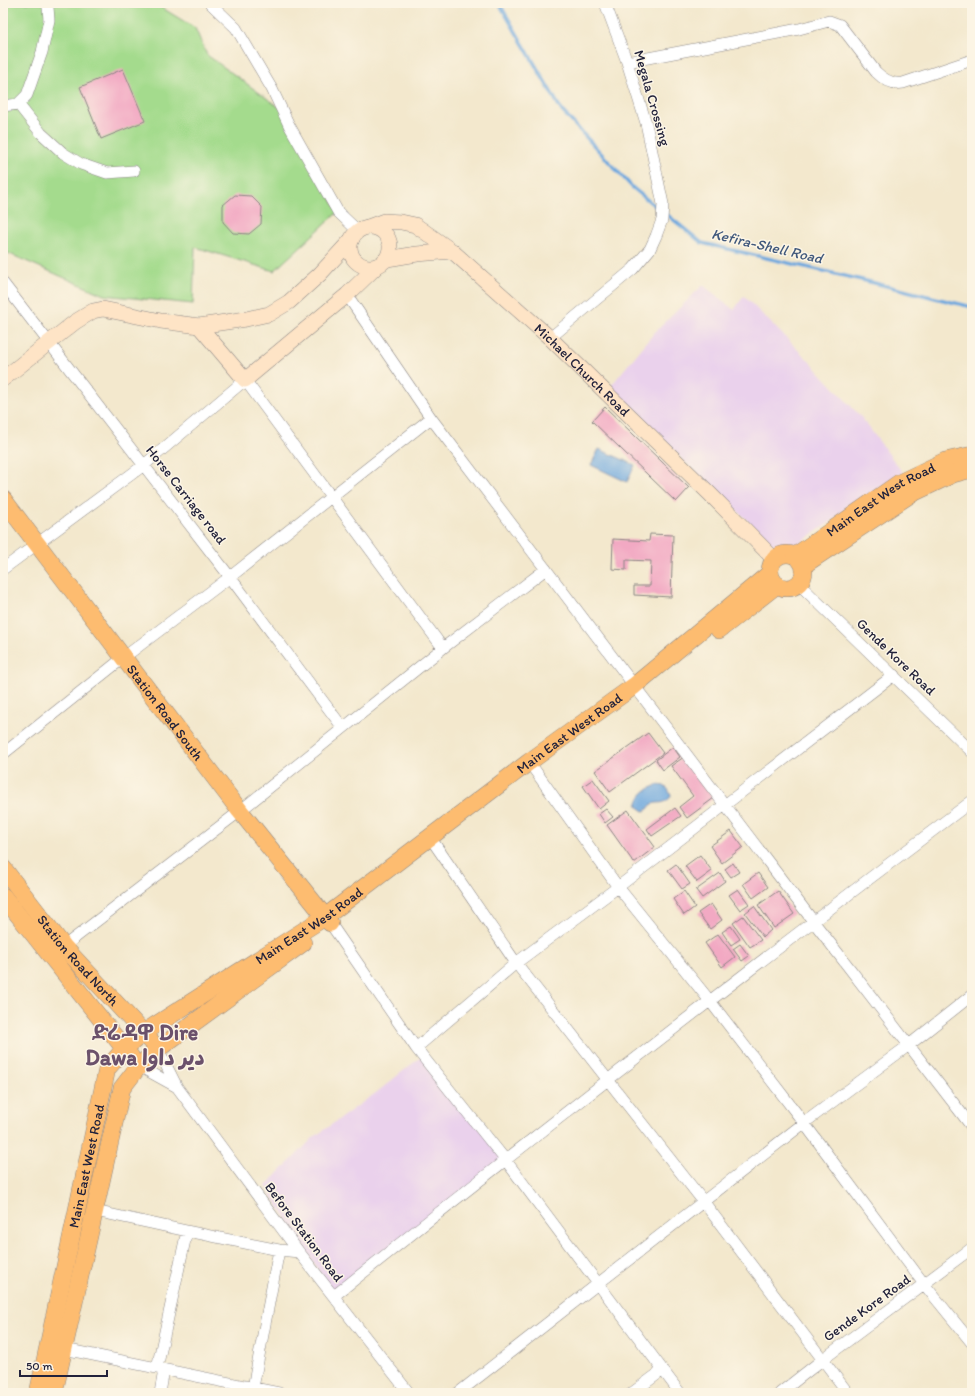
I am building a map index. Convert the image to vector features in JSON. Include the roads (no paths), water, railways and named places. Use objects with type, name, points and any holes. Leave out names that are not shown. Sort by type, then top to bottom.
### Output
[{"type":"main road","name":"Michael Church Road","points":[[359,232],[384,221],[401,222],[415,225],[452,251],[550,338],[710,494],[774,573]]},
{"type":"main road","points":[[3,379],[50,344],[75,322],[93,311],[103,309],[199,326],[269,314],[289,302],[315,279],[359,232],[376,227],[382,230],[388,238],[390,250],[382,263],[347,295],[245,380],[199,326]]},
{"type":"main road","points":[[359,232],[350,248],[354,260],[365,267],[417,254],[452,251]]},
{"type":"main road","name":"Main East West Road","points":[[799,561],[849,527],[905,480],[945,461],[972,455]]},
{"type":"main road","name":"Main East West Road","points":[[849,527],[911,494],[953,474],[972,469]]},
{"type":"main road","name":"Station Road South","points":[[3,499],[240,811],[327,920]]},
{"type":"main road","points":[[784,554],[799,561],[804,575],[800,584],[786,589],[774,573],[784,554]]},
{"type":"main road","name":"Main East West Road","points":[[54,1393],[119,1097],[122,1088],[139,1066],[158,1048],[327,920],[532,765],[637,689],[774,573]]},
{"type":"main road","name":"Main East West Road","points":[[38,1393],[107,1069],[124,1049],[143,1033],[327,920],[434,843],[532,765]]},
{"type":"main road","name":"Station Road North","points":[[3,868],[57,951],[124,1049],[139,1066]]},
{"type":"main road","name":"Station Road North","points":[[3,896],[57,951],[158,1048]]},
{"type":"street","points":[[3,106],[18,104],[27,95],[42,52],[49,20],[48,7],[46,3]]},
{"type":"street","points":[[210,3],[236,28],[272,89],[289,125],[338,212],[359,232]]},
{"type":"street","name":"Megala Crossing","points":[[550,338],[633,269],[650,249],[662,220],[662,204],[646,123],[627,62],[605,3]]},
{"type":"street","points":[[627,62],[829,22],[840,25],[876,72],[883,79],[895,84],[903,83],[972,60]]},
{"type":"street","points":[[18,104],[41,133],[62,153],[82,164],[107,173],[134,171]]},
{"type":"street","name":"Horse Carriage road","points":[[3,284],[230,577],[343,728]]},
{"type":"street","points":[[347,295],[431,418],[813,921],[972,1127]]},
{"type":"street","points":[[3,570],[144,465],[245,380],[443,648]]},
{"type":"street","points":[[3,754],[123,658],[230,577],[431,418]]},
{"type":"street","points":[[57,951],[240,811],[443,648],[546,569]]},
{"type":"street","name":"Gende Kore Road","points":[[800,584],[972,752]]},
{"type":"street","points":[[416,1048],[516,963],[618,887],[894,675]]},
{"type":"street","points":[[532,765],[618,887],[710,1001],[804,1123],[924,1284],[972,1343]]},
{"type":"street","points":[[334,1296],[504,1160],[813,921],[972,802]]},
{"type":"street","points":[[434,843],[516,963],[703,1202],[848,1393]]},
{"type":"street","points":[[327,920],[416,1048],[598,1282],[680,1393]]},
{"type":"street","points":[[458,1393],[598,1282],[972,996]]},
{"type":"street","name":"Before Station Road","points":[[158,1048],[177,1087],[299,1252],[408,1393]]},
{"type":"street","name":"Before Station Road","points":[[139,1066],[177,1087]]},
{"type":"street","points":[[95,1211],[279,1250],[299,1252]]},
{"type":"street","points":[[160,1393],[160,1369],[187,1231]]},
{"type":"street","name":"Gende Kore Road","points":[[780,1393],[972,1248]]},
{"type":"street","points":[[252,1390],[279,1250]]},
{"type":"street","points":[[64,1349],[252,1390],[279,1393]]},
{"type":"street","points":[[632,1393],[663,1370]]},
{"type":"water","points":[[599,449],[635,465],[627,482],[591,465]]},
{"type":"water","points":[[657,785],[666,787],[671,796],[665,802],[653,804],[644,811],[637,806],[641,795]]},
{"type":"waterway","name":"Kefira-Shell Road","points":[[499,3],[562,111],[633,188],[660,210]]},
{"type":"waterway","name":"Kefira-Shell Road","points":[[665,213],[702,243],[972,307]]},
{"type":"district","name":"ድሬዳዋ Dire Dawa دير داوا","points":[[145,1044]]}]
